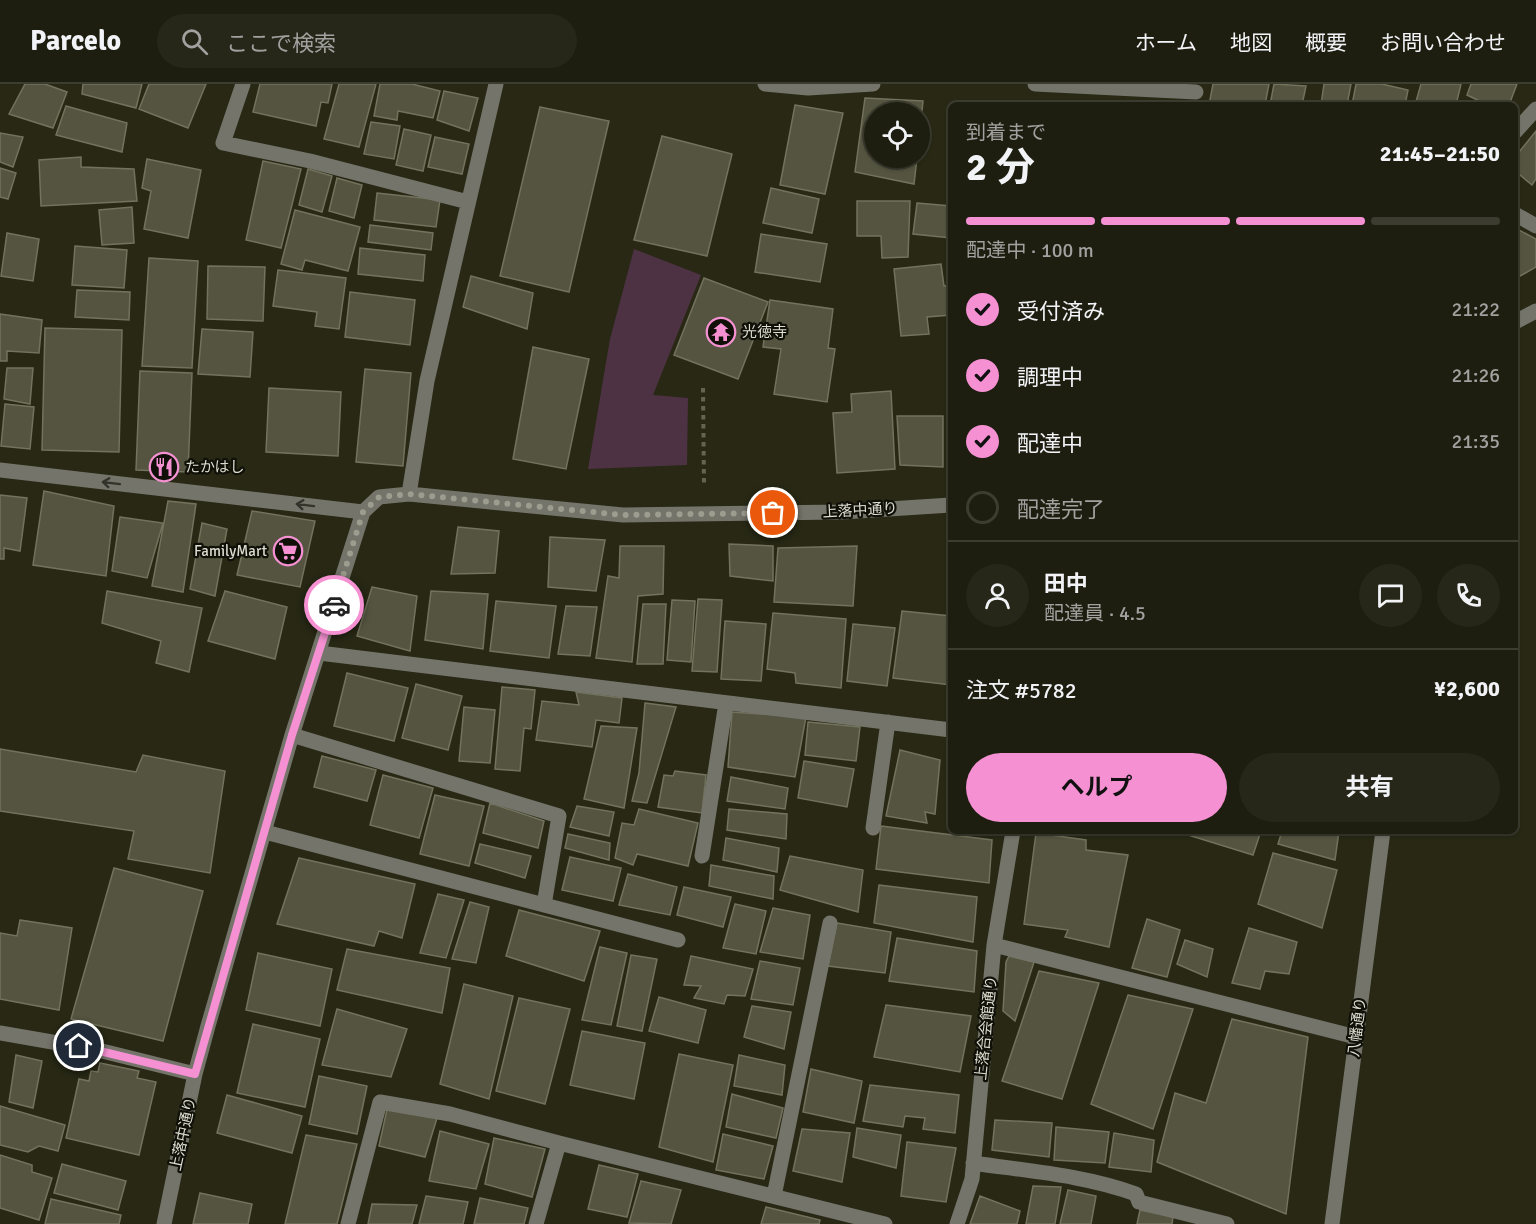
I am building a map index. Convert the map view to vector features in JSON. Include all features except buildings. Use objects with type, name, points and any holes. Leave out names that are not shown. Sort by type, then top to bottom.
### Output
[{"type":"street","points":[[243,84],[224,143],[310,160],[468,202]]},
{"type":"street","points":[[409,494],[427,381],[496,84]]},
{"type":"street","points":[[765,84],[808,88],[873,84]]},
{"type":"street","points":[[1035,84],[1196,94]]},
{"type":"street","points":[[1518,129],[1536,109]]},
{"type":"street","points":[[1518,216],[1536,226]]},
{"type":"street","points":[[1518,320],[1536,311]]},
{"type":"street","points":[[0,470],[363,512]]},
{"type":"street","name":"上落中通り","points":[[164,1224],[195,1074],[292,735],[363,512],[379,497],[409,494],[623,515],[842,512],[948,505]]},
{"type":"street","points":[[318,653],[948,730]]},
{"type":"street","points":[[702,856],[726,703]]},
{"type":"street","points":[[873,828],[888,722]]},
{"type":"street","points":[[292,735],[559,816],[544,905]]},
{"type":"street","points":[[265,832],[678,940]]},
{"type":"street","name":"上落合会館通り","points":[[957,1224],[972,1179],[994,945],[1012,834]]},
{"type":"street","name":"八幡通り","points":[[1332,1224],[1383,834]]},
{"type":"street","points":[[774,1196],[830,923]]},
{"type":"street","points":[[994,945],[1356,1037]]},
{"type":"street","points":[[0,1033],[98,1050],[195,1074]]},
{"type":"street","points":[[348,1224],[380,1102],[450,1114],[885,1224]]},
{"type":"street","points":[[536,1224],[559,1143]]},
{"type":"street","points":[[973,1164],[1118,1187],[1137,1194],[1139,1202],[1227,1224]]},
{"type":"path","points":[[703,388],[705,514]]},
{"type":"shaded area","points":[[634,249],[701,275],[653,395],[688,398],[687,465],[588,469],[610,339]]},
{"type":"way so far","points":[[334,605],[363,512],[379,497],[409,494],[623,515],[773,513]]},
{"type":"place","name":"光徳寺","points":[[721,332]]},
{"type":"place","name":"たかはし","points":[[164,467]]},
{"type":"place","name":"FamilyMart","points":[[288,551]]},
{"type":"route","points":[[79,1046],[195,1074],[292,735],[334,605]]}]
